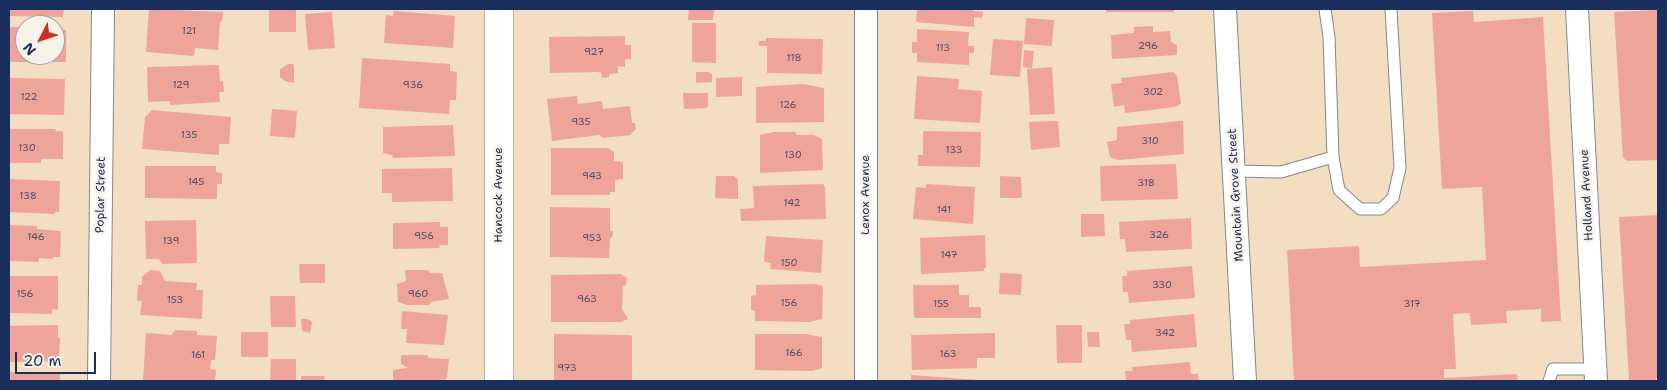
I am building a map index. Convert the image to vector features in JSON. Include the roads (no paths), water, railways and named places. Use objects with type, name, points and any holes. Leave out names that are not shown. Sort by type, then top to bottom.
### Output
[{"type":"street","name":"Poplar Street","points":[[99,381],[103,9]]},
{"type":"street","name":"Hancock Avenue","points":[[499,9],[499,381]]},
{"type":"street","name":"Lenox Avenue","points":[[866,9],[866,381]]},
{"type":"street","name":"Mountain Grove Street","points":[[1225,9],[1245,381]]},
{"type":"street","name":"Holland Avenue","points":[[1577,9],[1596,375]]},
{"type":"lane","points":[[1325,9],[1329,37],[1332,156],[1339,190],[1360,209],[1381,208],[1393,198],[1400,168],[1391,9]]},
{"type":"lane","points":[[1234,171],[1282,172],[1332,156]]},
{"type":"lane","points":[[1549,381],[1553,370],[1596,375]]}]
